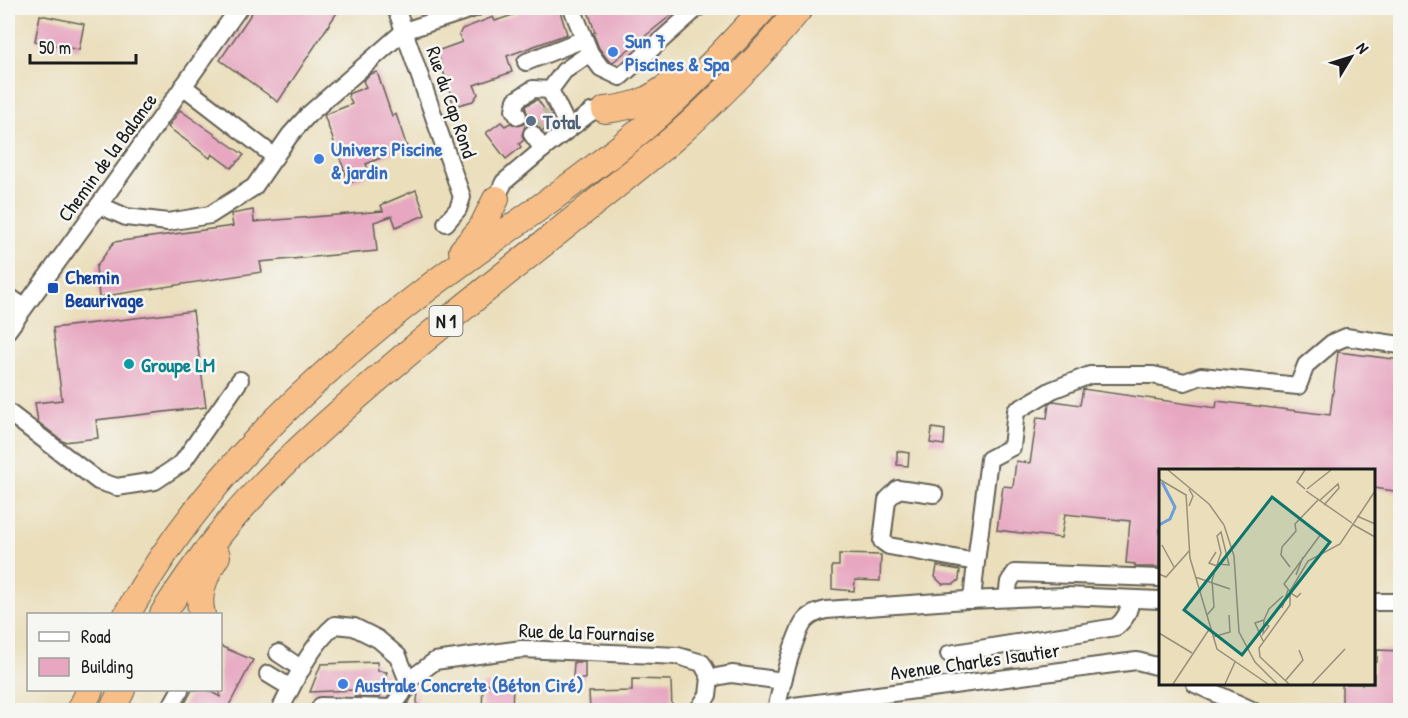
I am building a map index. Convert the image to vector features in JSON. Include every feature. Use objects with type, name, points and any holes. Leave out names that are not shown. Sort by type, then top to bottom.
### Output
[{"type":"highway","points":[[598,111],[631,107],[650,99],[686,73],[749,8]]},
{"type":"highway","name":"N 1","points":[[128,613],[165,551],[206,497],[255,439],[305,390],[429,288],[645,127],[719,57],[764,8]]},
{"type":"highway","name":"N 1","points":[[164,613],[188,575],[216,538],[319,430],[407,352],[674,138],[755,60],[800,8]]},
{"type":"highway","points":[[429,288],[481,229],[496,199]]},
{"type":"highway","points":[[201,613],[202,583],[215,559],[268,482]]},
{"type":"highway","points":[[80,711],[90,691]]},
{"type":"highway","points":[[112,711],[122,691]]},
{"type":"street","name":"Chemin de la Balance","points":[[8,330],[239,8]]},
{"type":"street","name":"Rue du Cap Rond","points":[[396,8],[462,197],[458,209],[446,223]]},
{"type":"street","points":[[99,205],[126,217],[168,222],[210,215],[254,187],[290,135],[308,115],[404,31],[428,15],[475,8]]},
{"type":"street","points":[[572,8],[587,46],[601,68],[620,76],[696,8]]},
{"type":"street","points":[[526,62],[587,46]]},
{"type":"street","points":[[569,129],[554,111],[550,90],[587,46]]},
{"type":"street","points":[[183,86],[275,157]]},
{"type":"street","points":[[518,117],[514,110],[516,100],[533,89],[550,90]]},
{"type":"street","points":[[554,111],[598,111]]},
{"type":"street","points":[[496,199],[504,182],[569,129],[598,111]]},
{"type":"street","points":[[532,134],[543,149]]},
{"type":"street","points":[[8,296],[24,307]]},
{"type":"street","points":[[972,600],[989,459],[1012,447],[1016,411],[1052,390],[1089,375],[1153,375],[1185,382],[1200,376],[1298,386],[1306,365],[1332,343],[1346,337],[1401,345]]},
{"type":"street","points":[[8,412],[98,481],[117,487],[155,481],[182,463],[240,380]]},
{"type":"street","points":[[934,494],[898,489],[887,500],[882,541],[889,546],[976,562]]},
{"type":"street","points":[[1007,598],[1009,582],[1015,573],[1159,578]]},
{"type":"street","points":[[776,711],[783,681],[801,627],[814,613],[826,610],[1007,598],[1066,596],[1159,600]]},
{"type":"street","points":[[949,654],[1116,627],[1129,611],[1131,599]]},
{"type":"street","points":[[1375,602],[1401,602]]},
{"type":"street","points":[[280,711],[302,669],[325,634],[335,625],[354,627],[378,639],[398,656],[408,681],[402,694],[390,709],[321,706],[319,711]]},
{"type":"street","name":"Rue de la Fournaise","points":[[408,681],[435,661],[522,649],[678,656],[702,663],[710,678]]},
{"type":"street","points":[[278,653],[302,669]]},
{"type":"street","name":"Avenue Charles Isautier","points":[[789,708],[1137,661],[1159,666]]},
{"type":"street","points":[[268,674],[291,688]]},
{"type":"street","points":[[698,711],[708,695],[710,678],[732,674],[783,681]]},
{"type":"street","points":[[1197,685],[1252,711]]},
{"type":"street","points":[[170,711],[180,691]]},
{"type":"building","points":[[255,8],[340,8],[278,102],[220,60]]},
{"type":"building","points":[[533,8],[559,8],[567,34],[507,56],[512,72],[474,85],[478,94],[473,101],[454,106],[437,51],[462,42],[459,35],[462,29],[493,17],[495,21]]},
{"type":"building","points":[[587,8],[680,8],[613,62],[608,60],[599,48]]},
{"type":"building","points":[[40,15],[84,24],[79,50],[35,41]]},
{"type":"building","points":[[377,72],[392,116],[396,114],[407,147],[366,164],[370,175],[349,183],[324,115],[352,104],[348,94],[366,87],[363,81],[370,74]]},
{"type":"building","points":[[536,100],[554,123],[543,131],[536,124],[525,126],[522,135],[524,140],[519,144],[521,147],[506,159],[486,133],[501,122],[505,126],[510,123],[518,126],[524,124],[528,116],[525,106]]},
{"type":"building","points":[[180,110],[244,155],[231,168],[212,154],[210,158],[168,127]]},
{"type":"building","points":[[416,190],[425,215],[396,227],[392,216],[374,222],[377,251],[260,262],[262,272],[99,297],[96,267],[114,242],[233,226],[231,214],[253,210],[254,222],[383,211],[381,205]]},
{"type":"building","name":"Groupe LM","points":[[193,311],[206,407],[96,420],[98,438],[64,442],[38,422],[35,403],[62,400],[53,328]]},
{"type":"building","points":[[1338,352],[1401,360],[1401,492],[1375,488],[1375,469],[1159,469],[1159,567],[1135,567],[1135,564],[1126,563],[1130,521],[1065,514],[1061,538],[997,530],[1003,486],[1013,487],[1016,461],[1030,463],[1037,417],[1047,418],[1049,404],[1054,401],[1080,405],[1083,389],[1216,408],[1217,401],[1330,415]]},
{"type":"building","points":[[932,428],[945,430],[944,445],[930,443]]},
{"type":"building","points":[[897,451],[909,453],[908,466],[897,465]]},
{"type":"building","points":[[839,554],[881,555],[880,581],[855,580],[854,591],[832,589],[832,566],[839,566]]},
{"type":"building","points":[[937,566],[960,570],[959,580],[954,584],[942,584],[935,577]]},
{"type":"building","points":[[222,647],[253,660],[226,711],[181,711],[191,691],[210,691],[220,697]]},
{"type":"building","points":[[1377,650],[1401,651],[1401,711],[1347,711],[1347,708],[1342,707],[1342,685],[1375,685],[1375,662],[1377,662]]},
{"type":"building","points":[[377,662],[378,671],[387,672],[385,680],[388,687],[379,690],[380,697],[355,696],[354,690],[310,692],[321,664]]},
{"type":"building","points":[[574,662],[585,662],[585,679],[573,679]]},
{"type":"building","points":[[632,679],[671,680],[672,711],[590,711],[589,692],[632,691]]},
{"type":"building","points":[[483,684],[513,685],[512,711],[482,711]]},
{"type":"building","points":[[418,692],[416,711],[403,711],[412,697]]},
{"type":"tunnel","points":[[532,134],[533,127],[549,114]]},
{"type":"place","name":"Sun 7 Piscines & Spa","points":[[613,52]]},
{"type":"place","name":"Total","points":[[531,121]]},
{"type":"place","name":"Univers Piscine & jardin","points":[[319,159]]},
{"type":"place","name":"Chemin Beaurivage","points":[[53,288]]},
{"type":"place","name":"Groupe LM","points":[[129,364]]},
{"type":"place","name":"Australe Concrete (Béton Ciré)","points":[[343,684]]}]
